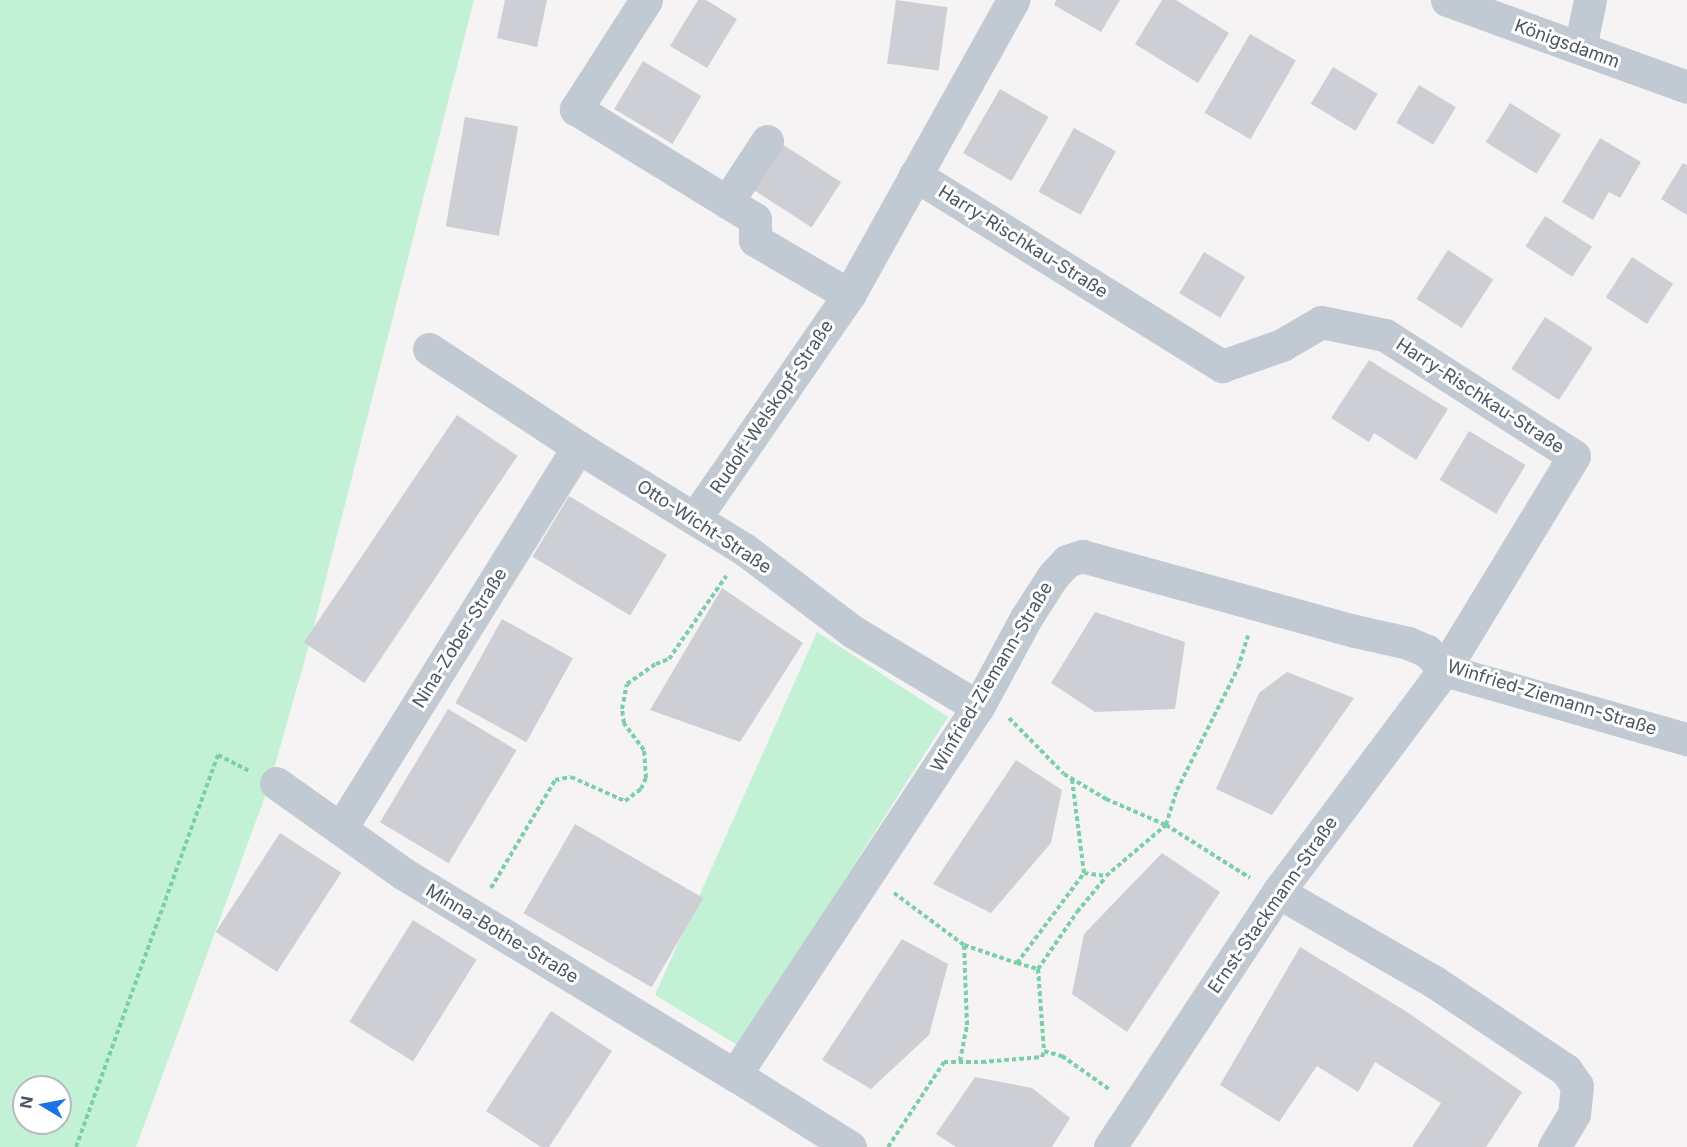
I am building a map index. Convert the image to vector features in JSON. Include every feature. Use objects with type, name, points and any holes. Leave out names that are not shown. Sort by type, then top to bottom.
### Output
[{"type":"street","points":[[646,0],[576,109],[755,219],[755,240],[849,295]]},
{"type":"street","name":"Rudolf-Welskopf-Straße","points":[[695,518],[849,295],[1013,0]]},
{"type":"street","name":"Königsdamm","points":[[1447,0],[1687,87]]},
{"type":"street","points":[[1580,48],[1590,0]]},
{"type":"street","points":[[727,202],[767,141]]},
{"type":"street","name":"Harry-Rischkau-Straße","points":[[915,175],[1222,366],[1282,345],[1321,322],[1385,335],[1574,456],[1444,670]]},
{"type":"street","name":"Otto-Wicht-Straße","points":[[429,349],[578,447],[744,549],[852,631],[978,707]]},
{"type":"street","name":"Nina-Zober-Straße","points":[[341,828],[578,447]]},
{"type":"street","name":"Winfried-Ziemann-Straße","points":[[735,1075],[978,707],[1026,618],[1053,576],[1067,561],[1083,556],[1355,631],[1408,643],[1427,651],[1444,670],[1687,739]]},
{"type":"street","name":"Ernst-Stackmann-Straße","points":[[1110,1147],[1278,892],[1444,670]]},
{"type":"street","name":"Minna-Bothe-Straße","points":[[276,783],[404,874],[735,1075]]},
{"type":"street","points":[[1278,892],[1433,981],[1566,1070],[1576,1086],[1574,1114],[1554,1147]]},
{"type":"street","points":[[735,1075],[850,1147]]},
{"type":"path","points":[[474,916],[555,780],[571,777],[625,801],[641,789],[646,778],[644,750],[624,723],[622,710],[627,684],[656,664],[669,659],[744,549]]},
{"type":"path","points":[[888,1147],[944,1062],[1042,1057],[1044,1051],[1038,969],[1077,912],[1106,876],[1166,825],[1177,790],[1238,668],[1258,603]]},
{"type":"path","points":[[978,707],[1004,712],[1072,779],[1106,799],[1166,825],[1249,878],[1278,892]]},
{"type":"path","points":[[76,1147],[218,754],[276,783]]},
{"type":"path","points":[[1017,963],[1084,873],[1072,779]]},
{"type":"path","points":[[1084,873],[1106,876]]},
{"type":"path","points":[[867,874],[964,945],[1038,969]]},
{"type":"path","points":[[960,1062],[967,1024],[964,945]]},
{"type":"path","points":[[1044,1051],[1062,1056],[1136,1107]]},
{"type":"green space","points":[[0,0],[474,0],[309,645],[270,783],[136,1147],[0,1147]]},
{"type":"green space","points":[[817,632],[948,717],[739,1046],[655,995]]},
{"type":"building","points":[[505,0],[547,0],[537,47],[497,38]]},
{"type":"building","points":[[698,0],[706,0],[737,19],[707,68],[670,46]]},
{"type":"building","points":[[896,0],[947,7],[939,71],[887,63]]},
{"type":"building","points":[[1056,0],[1120,0],[1101,32],[1054,5]]},
{"type":"building","points":[[1162,0],[1176,0],[1229,33],[1198,83],[1135,44]]},
{"type":"building","points":[[1250,34],[1296,60],[1250,139],[1204,113]]},
{"type":"building","points":[[643,61],[701,96],[672,144],[614,109]]},
{"type":"building","points":[[1333,67],[1378,94],[1355,131],[1311,104]]},
{"type":"building","points":[[1419,85],[1456,107],[1433,145],[1396,123]]},
{"type":"building","points":[[1000,89],[1048,117],[1011,181],[963,153]]},
{"type":"building","points":[[1510,103],[1561,135],[1537,174],[1486,142]]},
{"type":"building","points":[[465,117],[518,126],[499,236],[446,226]]},
{"type":"building","points":[[1074,128],[1116,151],[1081,215],[1039,192]]},
{"type":"building","points":[[1600,138],[1641,162],[1620,198],[1609,192],[1593,220],[1562,202]]},
{"type":"building","points":[[779,142],[841,182],[812,228],[750,187]]},
{"type":"building","points":[[1683,163],[1687,165],[1687,215],[1661,199]]},
{"type":"building","points":[[1545,216],[1592,246],[1572,277],[1525,246]]},
{"type":"building","points":[[1448,250],[1493,279],[1462,328],[1416,299]]},
{"type":"building","points":[[1204,252],[1245,277],[1220,318],[1179,293]]},
{"type":"building","points":[[1632,257],[1673,284],[1647,324],[1606,297]]},
{"type":"building","points":[[1545,317],[1593,348],[1559,400],[1511,369]]},
{"type":"building","points":[[1369,360],[1448,409],[1416,460],[1374,433],[1369,442],[1331,418]]},
{"type":"building","points":[[457,415],[518,456],[364,683],[304,642]]},
{"type":"building","points":[[1469,431],[1526,465],[1496,514],[1440,480]]},
{"type":"building","points":[[569,496],[667,555],[630,616],[532,557]]},
{"type":"building","points":[[722,588],[803,643],[740,742],[650,710]]},
{"type":"building","points":[[1095,612],[1185,642],[1175,709],[1095,712],[1051,683]]},
{"type":"building","points":[[502,619],[573,658],[526,742],[455,703]]},
{"type":"building","points":[[1287,672],[1354,698],[1272,815],[1216,789],[1259,693]]},
{"type":"building","points":[[448,709],[517,750],[449,863],[380,822]]},
{"type":"building","points":[[1016,760],[1062,790],[1051,843],[991,913],[933,884]]},
{"type":"building","points":[[575,824],[703,898],[652,987],[524,913]]},
{"type":"building","points":[[280,833],[341,873],[277,972],[216,932]]},
{"type":"building","points":[[1162,853],[1220,892],[1127,1032],[1072,994],[1084,934]]},
{"type":"building","points":[[413,920],[477,960],[413,1062],[349,1022]]},
{"type":"building","points":[[902,939],[948,964],[929,1035],[871,1089],[822,1060]]},
{"type":"building","points":[[1300,947],[1407,1012],[1522,1092],[1486,1147],[1412,1147],[1441,1103],[1375,1062],[1358,1092],[1317,1066],[1279,1122],[1220,1085]]},
{"type":"building","points":[[551,1011],[612,1051],[549,1147],[541,1147],[486,1111]]},
{"type":"building","points":[[975,1077],[1032,1088],[1070,1118],[1052,1147],[956,1147],[936,1134]]}]
